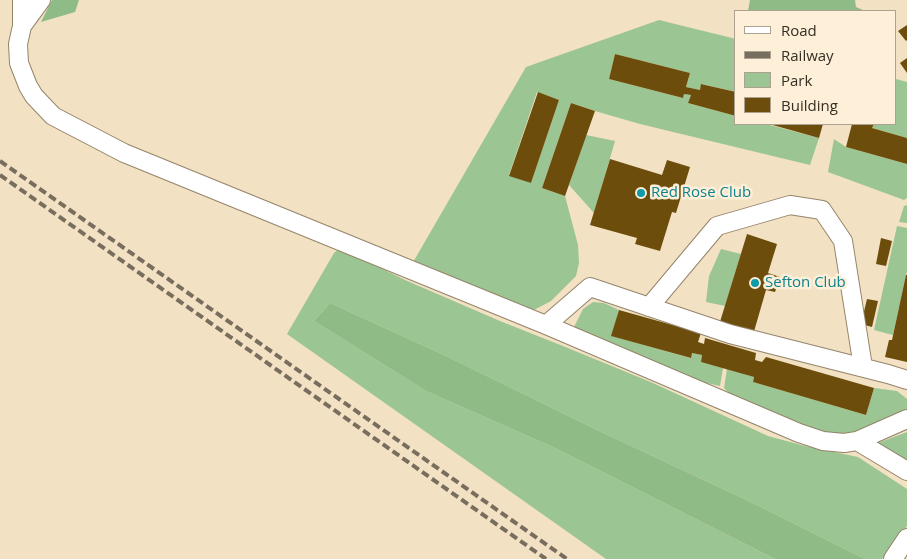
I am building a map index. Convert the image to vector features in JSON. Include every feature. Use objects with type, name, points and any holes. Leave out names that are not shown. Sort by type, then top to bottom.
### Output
[{"type":"lane","points":[[22,0],[22,26],[18,44],[19,63],[34,96],[53,116],[124,153],[546,325],[799,434],[823,441],[844,443],[857,441],[907,419]]},
{"type":"lane","points":[[22,26],[41,0]]},
{"type":"lane","points":[[649,307],[718,226],[790,204],[822,210],[843,241],[863,368]]},
{"type":"lane","points":[[546,325],[590,287],[730,334],[907,380]]},
{"type":"lane","points":[[857,441],[907,471]]},
{"type":"lane","points":[[893,559],[907,538]]},
{"type":"green space","points":[[52,0],[79,0],[75,12],[41,22]]},
{"type":"green space","points":[[750,0],[855,0],[856,7],[863,10],[748,10]]},
{"type":"green space","points":[[659,20],[734,39],[734,92],[702,84],[700,90],[686,87],[690,73],[615,54],[609,79],[683,98],[684,94],[691,95],[688,103],[734,115],[734,125],[770,125],[819,138],[810,165],[640,124],[571,103],[542,188],[565,196],[578,245],[579,263],[576,276],[551,301],[530,312],[412,264],[526,67]],"holes":[[[537,92],[559,100],[531,183],[509,175]]]},
{"type":"green space","points":[[897,79],[907,82],[907,138],[872,128],[874,125],[897,125]]},
{"type":"green space","points":[[586,135],[615,141],[594,213],[569,185]]},
{"type":"green space","points":[[834,139],[846,147],[907,164],[907,198],[904,200],[828,172]]},
{"type":"green space","points":[[907,205],[907,223],[899,222],[904,206]]},
{"type":"green space","points":[[897,226],[907,228],[907,271],[893,335],[874,330]]},
{"type":"green space","points":[[340,248],[405,280],[653,383],[768,436],[858,457],[907,489],[907,526],[882,559],[865,559],[755,504],[597,430],[444,355],[330,303],[314,321],[426,391],[555,448],[775,559],[606,559],[287,334],[334,253]]},
{"type":"green space","points":[[721,249],[741,254],[725,306],[706,302],[709,276]]},
{"type":"green space","points":[[593,302],[604,303],[619,310],[612,336],[690,358],[692,353],[702,355],[701,362],[723,368],[720,386],[693,380],[572,331],[583,309]]},
{"type":"green space","points":[[330,303],[444,355],[597,430],[755,504],[865,559],[775,559],[555,448],[426,391],[314,321]]},
{"type":"green space","points":[[727,369],[754,377],[753,382],[866,415],[874,388],[897,391],[907,399],[907,412],[859,432],[842,436],[819,432],[731,395],[724,388]]},
{"type":"green space","points":[[907,432],[907,464],[875,444]]},
{"type":"building","points":[[907,25],[907,40],[906,41],[898,31]]},
{"type":"building","points":[[615,54],[690,73],[686,87],[700,90],[701,84],[734,92],[734,115],[688,103],[691,95],[684,94],[683,98],[609,79]]},
{"type":"building","points":[[907,58],[907,73],[900,63]]},
{"type":"building","points":[[538,92],[559,100],[531,183],[509,176]]},
{"type":"building","points":[[571,103],[595,111],[565,196],[542,188]]},
{"type":"building","points":[[773,125],[823,125],[819,138]]},
{"type":"building","points":[[852,125],[874,125],[872,128],[907,138],[907,164],[846,147]]},
{"type":"building","name":"Red Rose Club","points":[[610,159],[662,175],[667,160],[690,167],[676,213],[672,212],[660,251],[635,244],[637,238],[590,225]]},
{"type":"building","name":"Sefton Club","points":[[747,234],[777,244],[768,273],[780,277],[775,292],[766,290],[753,335],[719,325]]},
{"type":"building","points":[[881,238],[892,241],[886,266],[876,264]]},
{"type":"building","points":[[906,275],[907,362],[885,357],[889,340],[892,340]]},
{"type":"building","points":[[867,299],[878,301],[872,327],[861,324]]},
{"type":"building","points":[[619,310],[701,333],[698,342],[704,344],[705,338],[756,353],[755,360],[762,362],[766,357],[874,388],[866,415],[753,382],[754,377],[701,362],[702,355],[692,353],[691,358],[611,336]]},
{"type":"railway","points":[[0,161],[567,559]]},
{"type":"railway","points":[[0,175],[546,559]]},
{"type":"place","name":"Red Rose Club","points":[[641,193]]},
{"type":"place","name":"Sefton Club","points":[[755,283]]}]
